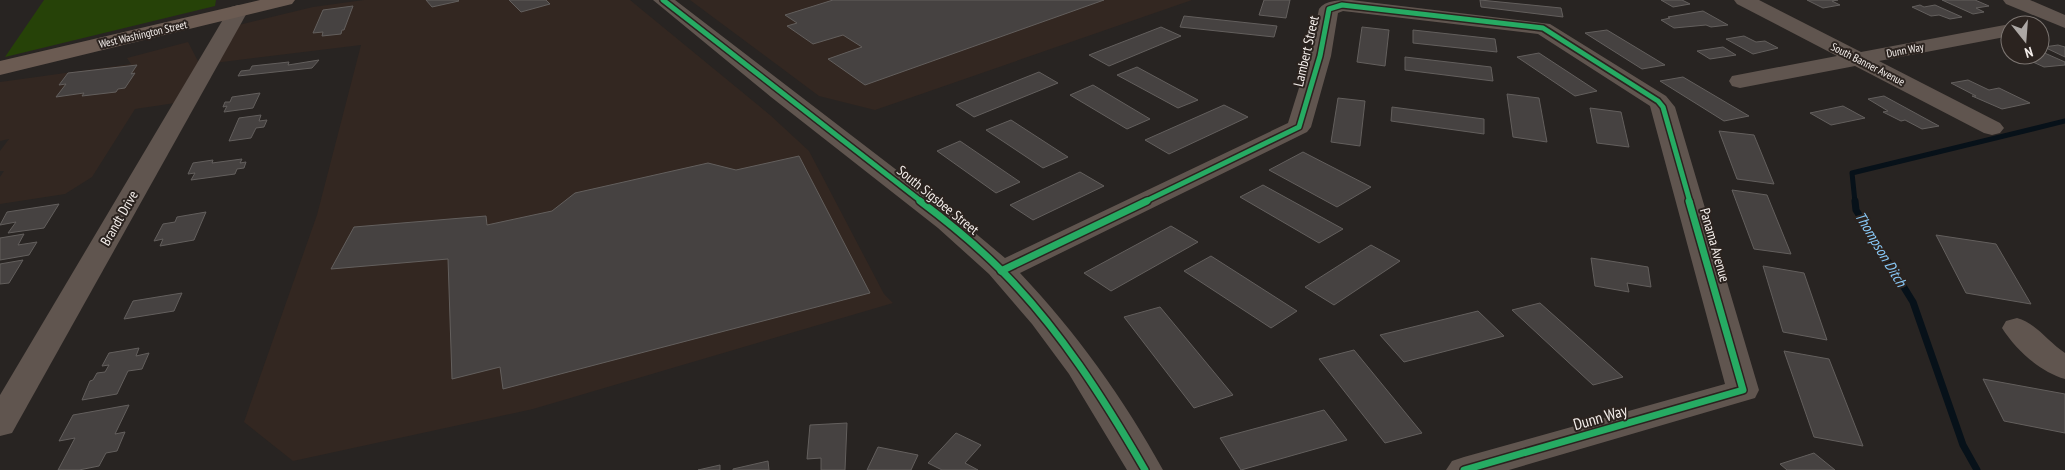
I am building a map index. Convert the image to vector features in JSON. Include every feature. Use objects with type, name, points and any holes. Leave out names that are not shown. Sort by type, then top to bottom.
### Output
[{"type":"main road","name":"West Washington Street","points":[[0,68],[285,0]]},
{"type":"street","name":"South Sigsbee Street","points":[[663,0],[919,199],[1002,271],[1075,359],[1105,404],[1144,470]]},
{"type":"street","name":"South Banner Avenue","points":[[1744,0],[1992,128]]},
{"type":"street","points":[[2013,0],[2063,21]]},
{"type":"street","name":"Lambert Street","points":[[1002,271],[1299,128],[1320,56],[1329,9],[1342,5],[1543,28],[1658,101],[1663,107]]},
{"type":"street","name":"Brandt Drive","points":[[0,424],[238,12]]},
{"type":"street","points":[[2050,23],[2063,21]]},
{"type":"street","name":"Dunn Way","points":[[1740,81],[2000,32]]},
{"type":"street","name":"Panama Avenue","points":[[1663,107],[1743,390]]},
{"type":"street","points":[[2018,328],[2041,352],[2065,368]]},
{"type":"street","name":"Dunn Way","points":[[1464,470],[1743,390]]},
{"type":"shaded area","points":[[364,0],[630,0],[770,115],[809,151],[884,294],[893,303],[533,409],[293,461],[244,422],[317,215],[361,45],[214,63],[239,25],[313,7]]},
{"type":"shaded area","points":[[690,0],[1192,0],[875,110],[819,96]]},
{"type":"shaded area","points":[[188,42],[201,67],[182,102],[135,109],[92,177],[65,194],[0,204],[0,177],[4,171],[0,171],[0,151],[9,139],[0,141],[0,82],[131,64],[127,58]]},
{"type":"green space","points":[[44,0],[216,0],[215,6],[5,57]]},
{"type":"building","points":[[426,0],[458,0],[459,1],[432,7]]},
{"type":"building","points":[[509,0],[546,0],[550,4],[521,12]]},
{"type":"building","points":[[833,0],[1104,0],[865,85],[828,59],[862,47],[843,35],[813,44],[787,26],[797,23],[785,15]]},
{"type":"building","points":[[1264,0],[1290,0],[1286,18],[1259,15]]},
{"type":"building","points":[[1480,0],[1561,8],[1563,17],[1481,7]]},
{"type":"building","points":[[1661,0],[1682,0],[1690,4],[1673,7]]},
{"type":"building","points":[[1807,0],[1838,0],[1832,1],[1840,5],[1823,8]]},
{"type":"building","points":[[1942,0],[1975,0],[1989,6],[1976,8],[1984,12],[1973,14]]},
{"type":"building","points":[[1920,5],[1924,7],[1935,5],[1962,17],[1950,19],[1939,15],[1931,16],[1912,7]]},
{"type":"building","points":[[353,6],[341,34],[322,36],[323,32],[313,33],[323,10]]},
{"type":"building","points":[[1703,11],[1728,25],[1674,28],[1661,20],[1670,18],[1668,17]]},
{"type":"building","points":[[1184,16],[1277,26],[1274,37],[1180,27]]},
{"type":"building","points":[[1161,27],[1181,36],[1109,66],[1089,55]]},
{"type":"building","points":[[1362,27],[1389,30],[1385,66],[1357,62]]},
{"type":"building","points":[[1413,30],[1495,39],[1497,52],[1413,43]]},
{"type":"building","points":[[1607,30],[1665,65],[1642,69],[1585,33]]},
{"type":"building","points":[[1744,36],[1756,42],[1765,41],[1778,48],[1753,54],[1726,39]]},
{"type":"building","points":[[2058,45],[2065,47],[2065,57],[2050,50],[2050,46]]},
{"type":"building","points":[[1723,47],[1736,55],[1710,59],[1697,51]]},
{"type":"building","points":[[1539,53],[1597,91],[1575,96],[1517,57]]},
{"type":"building","points":[[2050,55],[2065,62],[2065,65],[2044,67],[2040,65],[2050,65]]},
{"type":"building","points":[[1405,57],[1491,67],[1493,81],[1405,70]]},
{"type":"building","points":[[319,60],[312,68],[238,76],[241,71],[250,70],[252,66],[289,62],[288,65]]},
{"type":"building","points":[[137,65],[131,74],[135,73],[125,88],[118,89],[116,92],[82,96],[84,93],[56,97],[66,84],[59,85],[68,73]]},
{"type":"building","points":[[1137,67],[1198,100],[1178,108],[1117,75]]},
{"type":"building","points":[[1039,72],[1058,83],[974,117],[956,105]]},
{"type":"building","points":[[1683,77],[1749,116],[1724,121],[1660,81]]},
{"type":"building","points":[[1968,80],[1989,90],[1999,88],[2030,103],[2002,109],[1972,96],[1976,96],[1951,83]]},
{"type":"building","points":[[1093,85],[1150,119],[1127,129],[1070,95]]},
{"type":"building","points":[[260,93],[253,108],[224,112],[227,106],[223,107],[225,102],[230,102],[232,97]]},
{"type":"building","points":[[1507,94],[1539,98],[1547,142],[1513,137]]},
{"type":"building","points":[[1884,96],[1939,126],[1922,129],[1883,112],[1888,111],[1868,99]]},
{"type":"building","points":[[1338,98],[1365,101],[1360,146],[1331,142]]},
{"type":"building","points":[[1224,105],[1248,117],[1169,154],[1145,140]]},
{"type":"building","points":[[1843,106],[1865,118],[1831,125],[1810,113]]},
{"type":"building","points":[[1392,107],[1484,119],[1484,134],[1391,121]]},
{"type":"building","points":[[1590,108],[1621,112],[1629,147],[1597,143]]},
{"type":"building","points":[[261,115],[259,121],[267,120],[264,127],[256,128],[251,138],[229,141],[239,118]]},
{"type":"building","points":[[1011,120],[1068,157],[1043,168],[986,130]]},
{"type":"building","points":[[1719,131],[1754,135],[1774,184],[1737,179]]},
{"type":"building","points":[[960,141],[1020,182],[996,193],[937,151]]},
{"type":"building","points":[[1303,152],[1371,187],[1337,207],[1269,170]]},
{"type":"building","points":[[799,156],[870,293],[503,389],[500,367],[452,379],[448,259],[331,269],[354,227],[486,216],[487,225],[552,211],[575,193],[708,163],[736,170]]},
{"type":"building","points":[[242,159],[240,163],[246,162],[244,168],[237,169],[235,174],[191,180],[195,173],[188,174],[193,163],[213,160],[212,163]]},
{"type":"building","points":[[1080,172],[1104,186],[1033,220],[1010,205]]},
{"type":"building","points":[[1263,185],[1343,229],[1319,243],[1240,197]]},
{"type":"building","points":[[1732,190],[1767,195],[1791,254],[1754,249]]},
{"type":"building","points":[[59,204],[44,228],[8,233],[16,222],[0,225],[7,212]]},
{"type":"building","points":[[206,212],[194,240],[160,246],[163,239],[154,241],[163,224],[175,222],[177,217]]},
{"type":"building","points":[[1171,226],[1198,242],[1111,291],[1084,273]]},
{"type":"building","points":[[24,234],[18,245],[37,242],[29,255],[0,260],[0,238]]},
{"type":"building","points":[[1936,235],[1996,244],[2031,304],[1966,293]]},
{"type":"building","points":[[1371,245],[1400,261],[1334,305],[1305,287]]},
{"type":"building","points":[[1211,256],[1297,311],[1271,328],[1184,271]]},
{"type":"building","points":[[1591,258],[1648,267],[1651,287],[1627,283],[1629,292],[1595,286]]},
{"type":"building","points":[[23,260],[9,283],[0,284],[0,264]]},
{"type":"building","points":[[1763,266],[1804,273],[1827,340],[1783,332]]},
{"type":"building","points":[[182,293],[174,311],[124,319],[133,301]]},
{"type":"building","points":[[1540,303],[1623,377],[1593,385],[1512,310]]},
{"type":"building","points":[[1160,307],[1233,395],[1194,408],[1124,317]]},
{"type":"building","points":[[1478,311],[1504,336],[1404,362],[1380,335]]},
{"type":"building","points":[[139,348],[136,356],[149,353],[142,369],[128,371],[117,394],[82,400],[90,381],[93,380],[97,373],[105,372],[109,365],[102,366],[109,353]]},
{"type":"building","points":[[1354,350],[1422,433],[1385,443],[1319,359]]},
{"type":"building","points":[[1784,351],[1829,359],[1863,446],[1814,437]]},
{"type":"building","points":[[1983,379],[2065,394],[2065,433],[2004,421]]},
{"type":"building","points":[[129,405],[115,434],[125,432],[117,451],[106,453],[99,466],[79,470],[58,470],[75,438],[59,441],[73,415]]},
{"type":"building","points":[[1324,410],[1347,440],[1241,470],[1220,438]]},
{"type":"building","points":[[847,423],[845,470],[821,470],[821,458],[807,459],[810,425]]},
{"type":"building","points":[[956,433],[981,445],[965,463],[978,470],[942,470],[928,463]]},
{"type":"building","points":[[878,447],[918,455],[911,470],[867,470]]},
{"type":"building","points":[[1814,453],[1835,470],[1787,470],[1780,464]]},
{"type":"building","points":[[768,461],[769,470],[733,470],[733,469]]},
{"type":"building","points":[[720,465],[720,470],[698,470]]},
{"type":"waterway","name":"Thompson Ditch","points":[[1855,202],[1852,173],[2065,121]]},
{"type":"waterway","name":"Thompson Ditch","points":[[1855,201],[1856,210],[1913,302],[1963,445],[1977,470]]},
{"type":"cycle path","points":[[663,0],[947,222],[1002,271],[1043,317],[1080,366],[1114,417],[1145,470]]},
{"type":"cycle path","points":[[1001,271],[1299,127],[1320,56],[1329,9],[1342,5],[1543,28],[1658,101],[1663,107],[1743,390],[1464,470]]}]
